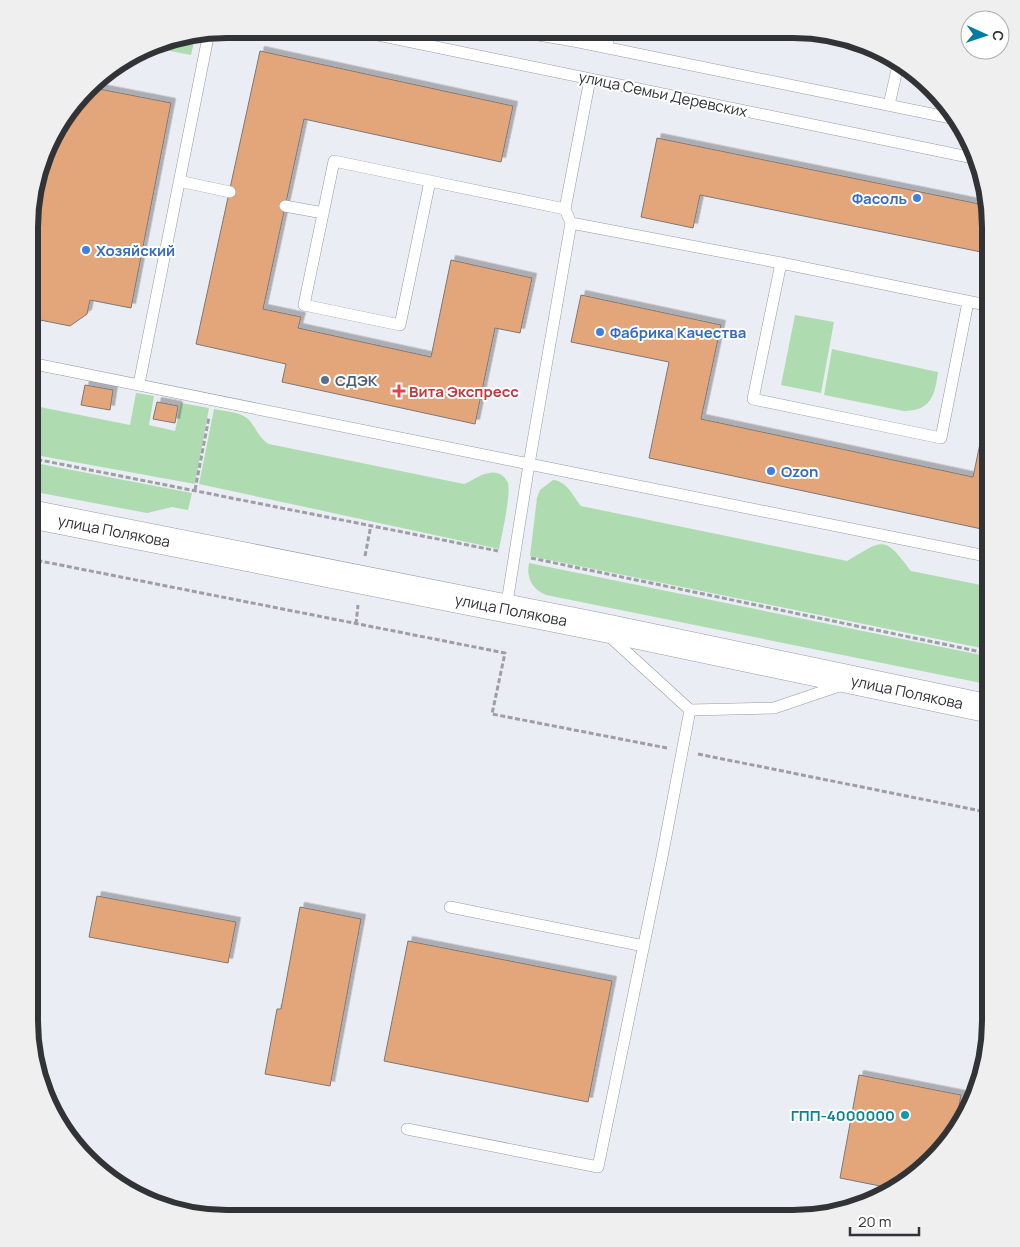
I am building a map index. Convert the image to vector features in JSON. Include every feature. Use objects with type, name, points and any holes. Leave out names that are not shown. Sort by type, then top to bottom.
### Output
[{"type":"main road","name":"улица Полякова","points":[[38,516],[600,627],[982,708]]},
{"type":"lane","name":"улица Семьи Деревских","points":[[392,38],[969,157]]},
{"type":"lane","points":[[580,38],[606,48],[947,116]]},
{"type":"lane","points":[[606,48],[608,38]]},
{"type":"lane","points":[[138,384],[208,39]]},
{"type":"lane","points":[[889,105],[897,68]]},
{"type":"lane","points":[[506,609],[571,222],[565,209],[590,79]]},
{"type":"lane","points":[[430,181],[400,325],[304,305],[334,161],[565,209]]},
{"type":"lane","points":[[179,181],[230,192]]},
{"type":"lane","points":[[285,206],[323,213]]},
{"type":"lane","points":[[571,222],[982,304]]},
{"type":"lane","points":[[781,263],[753,399],[941,438],[968,302]]},
{"type":"lane","points":[[38,365],[982,555]]},
{"type":"lane","points":[[600,627],[690,710],[774,708],[852,681]]},
{"type":"lane","points":[[407,1129],[598,1168],[690,710]]},
{"type":"lane","points":[[450,907],[644,946]]},
{"type":"path","points":[[195,490],[213,399]]},
{"type":"path","points":[[38,561],[505,653],[492,714],[982,811]]},
{"type":"green space","points":[[195,40],[191,55],[162,49]]},
{"type":"green space","points":[[795,315],[834,322],[821,393],[781,385]]},
{"type":"green space","points":[[832,349],[938,372],[933,394],[926,405],[904,411],[824,395]]},
{"type":"green space","points":[[136,393],[154,396],[149,425],[175,431],[181,403],[209,408],[195,484],[38,455],[38,407],[130,425]]},
{"type":"green space","points":[[214,409],[232,412],[245,417],[269,444],[464,484],[486,474],[500,474],[507,480],[509,488],[499,549],[199,484]]},
{"type":"green space","points":[[38,464],[192,493],[188,510],[172,507],[147,513],[38,493]]},
{"type":"green space","points":[[553,480],[558,481],[566,486],[581,506],[847,561],[876,545],[883,544],[889,546],[911,571],[982,585],[982,648],[530,556],[537,498],[540,490]]},
{"type":"green space","points":[[529,563],[982,655],[982,683],[546,595],[537,590],[531,582],[528,568]]},
{"type":"building","points":[[260,51],[513,106],[501,162],[304,119],[263,309],[301,317],[298,328],[431,357],[451,260],[532,278],[520,333],[495,328],[475,424],[282,382],[286,364],[196,344]]},
{"type":"building","name":"Хозяйский","points":[[97,89],[171,103],[131,308],[90,300],[87,314],[70,326],[38,320],[39,202],[52,154],[69,121]]},
{"type":"building","points":[[657,138],[981,204],[982,252],[700,195],[693,228],[641,217]]},
{"type":"building","points":[[581,295],[721,325],[701,419],[973,477],[982,434],[982,529],[649,458],[669,362],[571,342]]},
{"type":"building","points":[[85,385],[113,390],[110,410],[81,405]]},
{"type":"building","points":[[157,402],[178,406],[175,423],[153,419]]},
{"type":"building","points":[[97,896],[236,922],[228,963],[89,937]]},
{"type":"building","points":[[300,907],[361,919],[330,1086],[265,1074],[277,1009],[281,1009]]},
{"type":"building","points":[[408,941],[612,981],[588,1102],[384,1061]]},
{"type":"building","name":"ГПП-4000000","points":[[859,1075],[961,1095],[958,1114],[951,1126],[918,1163],[899,1178],[883,1187],[840,1178]]},
{"type":"place","name":"Фасоль","points":[[917,198]]},
{"type":"place","name":"Хозяйский","points":[[86,250]]},
{"type":"place","name":"Фабрика Качества","points":[[600,332]]},
{"type":"place","name":"СДЭК","points":[[325,380]]},
{"type":"place","name":"Вита Экспресс","points":[[399,391]]},
{"type":"place","name":"Ozon","points":[[771,471]]},
{"type":"place","name":"ГПП-4000000","points":[[905,1115]]}]
